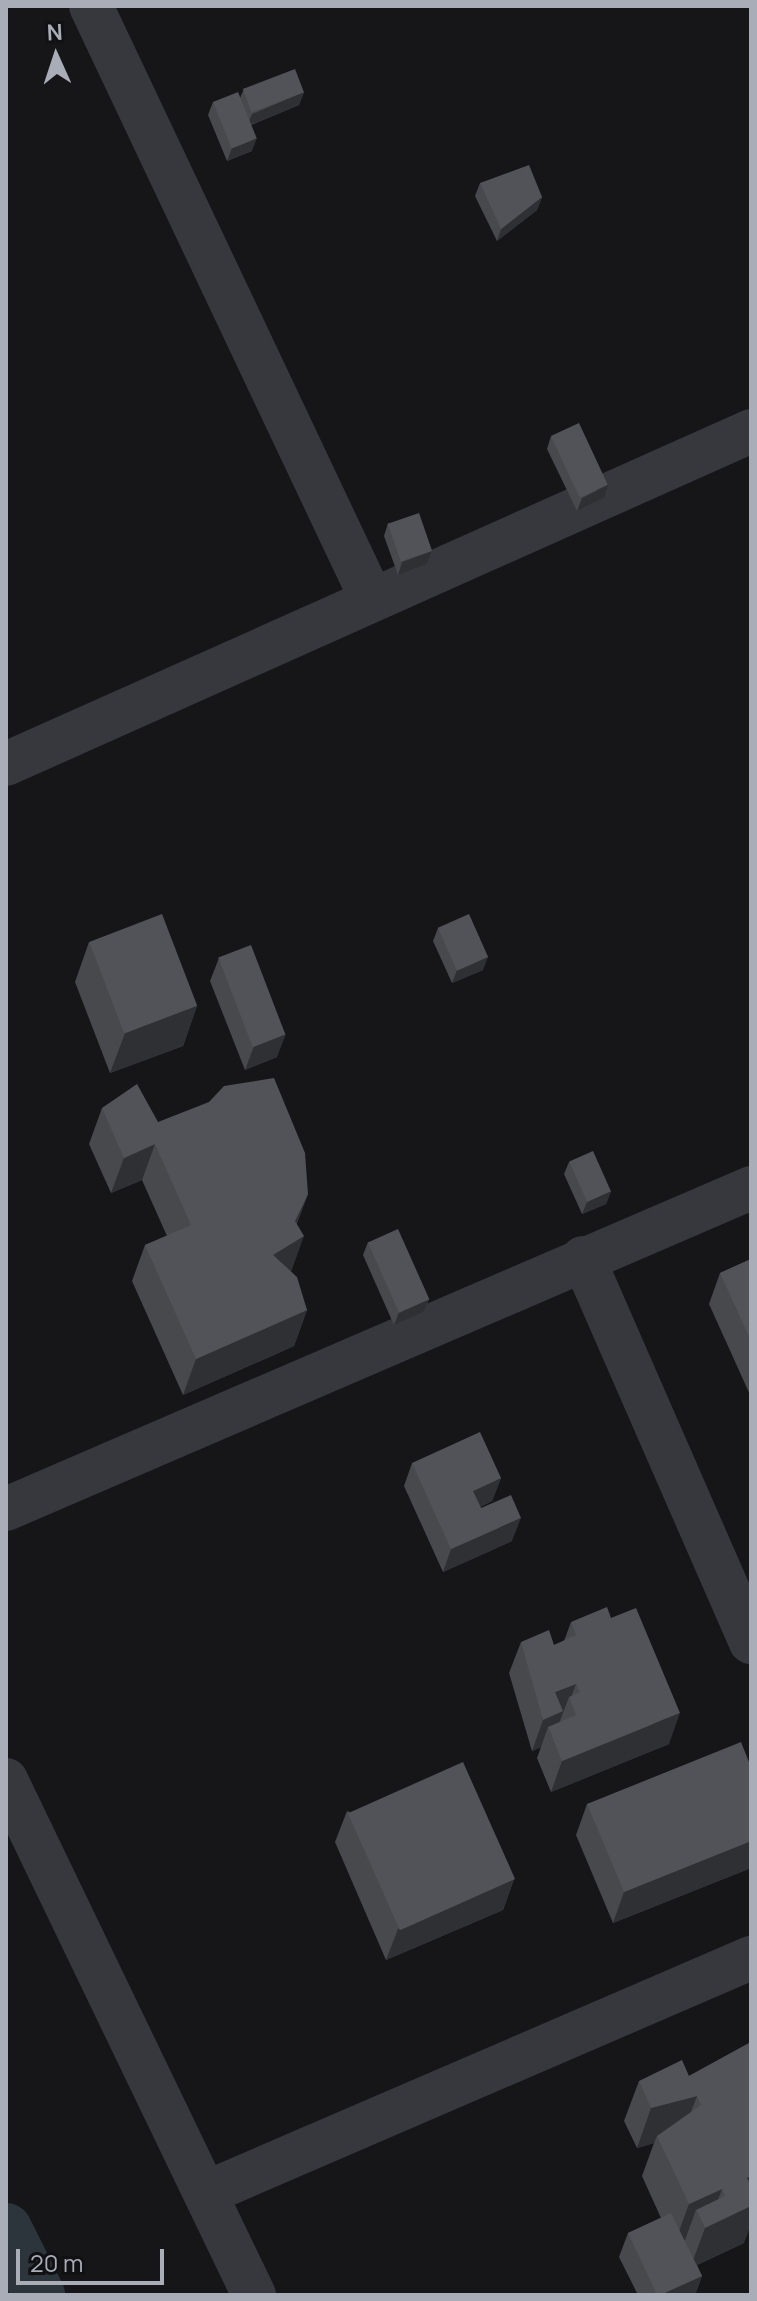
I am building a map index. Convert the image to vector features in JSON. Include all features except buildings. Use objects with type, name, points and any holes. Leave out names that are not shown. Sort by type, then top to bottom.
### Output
[{"type":"street","points":[[91,6],[372,600]]},
{"type":"street","points":[[6,764],[751,431]]},
{"type":"street","points":[[6,1509],[751,1188]]},
{"type":"street","points":[[583,1258],[751,1642]]},
{"type":"street","points":[[6,1780],[254,2295]]},
{"type":"street","points":[[206,2193],[751,1958]]},
{"type":"waterway","points":[[6,2229],[39,2295]]}]
